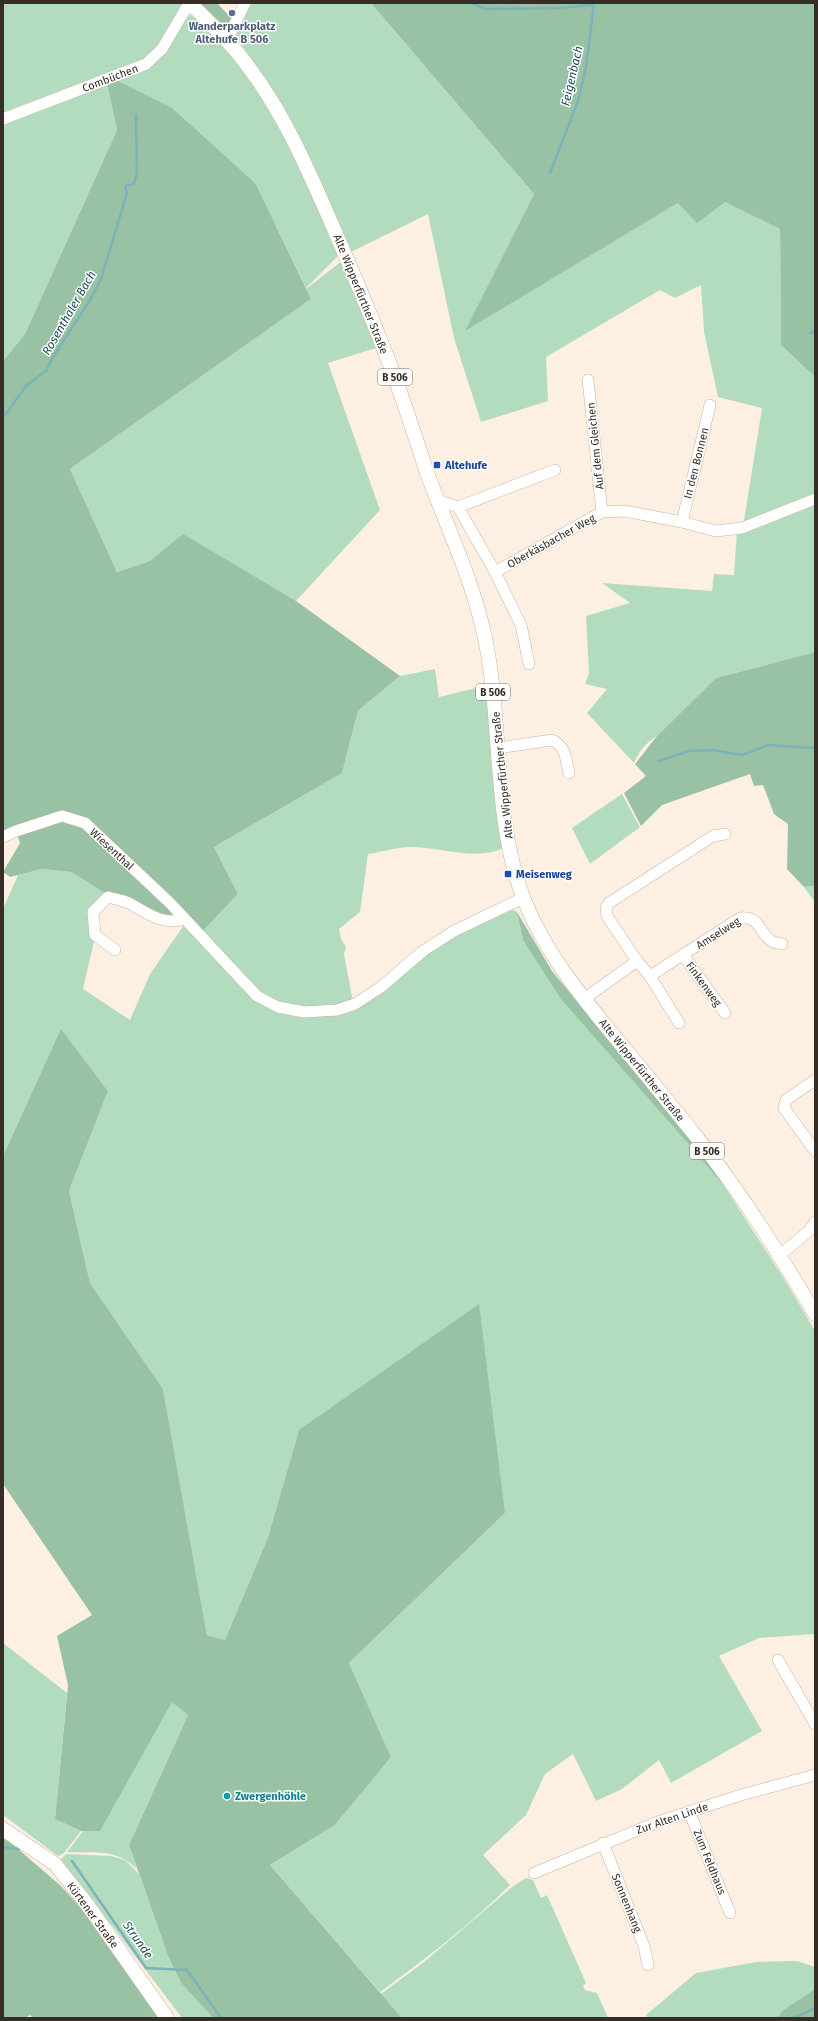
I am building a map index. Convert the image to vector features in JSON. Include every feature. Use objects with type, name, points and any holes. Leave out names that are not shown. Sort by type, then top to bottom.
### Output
[{"type":"main road","name":"B 506","points":[[190,3],[228,40]]},
{"type":"main road","name":"Alte Wipperfürther Straße","points":[[228,40],[271,100],[292,138],[346,257],[396,381],[437,500],[465,569],[485,637],[492,682],[506,829],[523,898],[541,938],[584,999],[698,1138],[745,1202],[780,1255],[815,1314]]},
{"type":"main road","name":"Kürtener Straße","points":[[3,1829],[55,1864],[87,1904],[167,2018]]},
{"type":"street","name":"Combüchen","points":[[3,119],[146,64],[162,49],[190,3]]},
{"type":"street","points":[[228,40],[245,3]]},
{"type":"street","name":"Auf dem Gleichen","points":[[588,380],[602,512]]},
{"type":"street","name":"In den Bonnen","points":[[682,522],[710,405]]},
{"type":"street","points":[[437,500],[458,507],[555,470]]},
{"type":"street","name":"Oberkäsbacher Weg","points":[[495,572],[602,512],[625,511],[682,522],[716,531],[737,530],[764,521],[815,499]]},
{"type":"street","name":"Oberkäsbacher Weg","points":[[458,507],[495,572],[521,625],[529,664]]},
{"type":"street","points":[[498,748],[552,740],[559,743],[564,749],[569,773]]},
{"type":"street","name":"Wiesenthal","points":[[3,837],[16,830],[62,816],[85,824],[170,903],[257,996],[278,1007],[304,1012],[337,1010],[355,1004],[381,987],[423,951],[454,931],[523,898]]},
{"type":"street","points":[[679,1023],[650,976],[637,961],[607,916],[606,908],[609,903],[713,836],[725,834]]},
{"type":"street","points":[[116,950],[95,935],[93,912],[108,897],[127,902],[155,918],[173,922],[184,919]]},
{"type":"street","name":"Amselweg","points":[[650,976],[740,918],[748,917],[754,920],[772,941],[782,944]]},
{"type":"street","name":"Finkenweg","points":[[683,955],[725,1013]]},
{"type":"street","points":[[584,999],[637,961]]},
{"type":"street","points":[[815,1080],[786,1100],[784,1108],[815,1151]]},
{"type":"street","points":[[780,1255],[809,1231],[815,1222]]},
{"type":"street","points":[[778,1660],[815,1724]]},
{"type":"street","name":"Zur Alten Linde","points":[[534,1873],[603,1843],[689,1811],[815,1775]]},
{"type":"street","name":"Zum Feldhaus","points":[[689,1811],[730,1913]]},
{"type":"street","name":"Sonnenhang","points":[[603,1843],[644,1946],[648,1965]]},
{"type":"green space","points":[[3,3],[182,3],[160,49],[143,64],[3,118]]},
{"type":"green space","points":[[200,3],[217,3],[234,21],[228,30]]},
{"type":"green space","points":[[251,3],[371,3],[534,194],[466,330],[678,203],[725,202],[780,229],[781,345],[815,377],[815,499],[743,527],[762,408],[718,397],[704,332],[701,285],[675,298],[660,290],[546,357],[548,401],[481,422],[454,338],[428,214],[351,252],[276,95],[235,36]]},
{"type":"green space","points":[[371,3],[815,3],[815,377],[781,345],[780,229],[725,202],[697,223],[678,203],[465,331],[534,194]]},
{"type":"green space","points":[[195,14],[247,73],[289,142],[339,255],[306,288],[256,184],[116,80],[144,68],[187,16]]},
{"type":"green space","points":[[116,80],[172,108],[256,184],[311,299],[70,469],[117,572],[150,561],[183,534],[296,601],[400,676],[358,711],[342,773],[214,847],[238,894],[200,934],[184,918],[173,922],[108,895],[71,872],[42,869],[10,877],[3,872],[20,843],[15,828],[3,831],[3,361],[25,334],[117,130],[107,84]]},
{"type":"green space","points":[[107,84],[117,130],[25,334],[3,361],[3,123]]},
{"type":"green space","points":[[342,261],[376,348],[328,363],[380,510],[296,601],[183,535],[150,561],[117,572],[70,469],[311,299],[306,289]]},
{"type":"green space","points":[[815,502],[815,652],[716,678],[657,736],[646,744],[634,763],[587,713],[607,689],[585,684],[589,673],[586,616],[630,603],[602,583],[712,591],[714,574],[734,575],[737,530]]},
{"type":"green space","points":[[815,652],[815,886],[803,886],[787,869],[788,824],[774,814],[763,785],[754,786],[750,774],[662,805],[641,826],[624,793],[646,776],[635,764],[657,736],[716,678]]},
{"type":"green space","points":[[435,669],[439,697],[488,685],[505,847],[495,851],[471,854],[406,847],[368,854],[360,912],[339,929],[341,939],[346,947],[344,954],[353,1002],[336,1007],[306,1008],[279,1003],[260,993],[200,934],[238,894],[214,847],[342,773],[358,711],[400,676]]},
{"type":"green space","points":[[622,794],[640,827],[590,864],[572,828]]},
{"type":"green space","points":[[42,869],[71,872],[108,895],[92,912],[95,937],[83,989],[130,1020],[150,974],[184,925],[256,999],[338,1015],[455,933],[510,909],[517,912],[523,940],[726,1189],[786,1282],[815,1331],[815,1634],[759,1638],[719,1656],[762,1731],[671,1783],[659,1760],[622,1789],[596,1801],[573,1754],[545,1774],[526,1815],[483,1855],[510,1885],[463,1928],[380,1992],[270,1865],[335,1825],[391,1757],[349,1663],[505,1513],[299,1430],[268,1537],[225,1640],[207,1635],[163,1389],[90,1283],[69,1191],[108,1091],[61,1030],[3,1156],[3,909],[18,875]]},
{"type":"green space","points":[[803,886],[815,886],[815,902]]},
{"type":"green space","points":[[517,912],[552,971],[699,1150],[726,1189],[693,1149],[561,999],[523,940]]},
{"type":"green space","points":[[61,1029],[108,1091],[69,1191],[90,1283],[163,1389],[207,1635],[225,1640],[268,1537],[299,1430],[479,1304],[505,1513],[349,1663],[391,1757],[335,1825],[270,1865],[402,2018],[213,2018],[181,1983],[168,1956],[129,1845],[188,1715],[172,1702],[100,1831],[81,1831],[55,1819],[68,1685],[57,1636],[92,1615],[3,1484],[3,1156]]},
{"type":"green space","points":[[3,1643],[67,1693],[55,1819],[81,1831],[64,1853],[58,1856],[3,1815]]},
{"type":"green space","points":[[172,1701],[188,1715],[129,1845],[137,1869],[129,1862],[121,1858],[105,1853],[67,1852],[83,1831],[100,1830]]},
{"type":"green space","points":[[3,1836],[61,1886],[105,1935],[161,2018],[33,2018],[30,2015],[25,2018],[3,2018]]},
{"type":"green space","points":[[66,1854],[111,1856],[125,1860],[139,1874],[168,1956],[181,1983],[213,2018],[182,2018],[114,1928],[57,1863]]},
{"type":"green space","points":[[526,1878],[533,1880],[541,1898],[547,1895],[586,1983],[583,1986],[585,1990],[597,1993],[608,2018],[402,2018],[381,1994],[424,1962],[512,1887]]},
{"type":"green space","points":[[797,1961],[815,1967],[815,1989],[783,2010],[777,2018],[648,2018],[646,2015],[696,1973],[756,1962]]},
{"type":"green space","points":[[815,1989],[815,2018],[777,2018],[783,2010]]},
{"type":"waterway","name":"Feigenbach","points":[[472,3],[485,9],[561,8],[590,5],[593,3]]},
{"type":"waterway","name":"Feigenbach","points":[[550,173],[578,101],[586,67],[594,3]]},
{"type":"waterway","name":"Rosenthaler Bach","points":[[3,415],[6,414],[26,386],[46,371],[53,357],[90,300],[101,279],[127,193],[125,186],[134,184],[137,172],[136,115]]},
{"type":"waterway","points":[[810,333],[815,331]]},
{"type":"waterway","points":[[659,761],[689,751],[713,750],[742,755],[768,745],[815,748]]},
{"type":"waterway","name":"Strunde","points":[[3,1847],[20,1849]]},
{"type":"waterway","name":"Strunde","points":[[72,1861],[146,1968],[187,1970],[221,2018]]},
{"type":"waterway","points":[[794,2018],[815,2008]]},
{"type":"place","name":"Wanderparkplatz Altehufe B 506","points":[[232,13]]},
{"type":"place","name":"Altehufe","points":[[437,465]]},
{"type":"place","name":"Meisenweg","points":[[508,874]]},
{"type":"place","name":"Zwergenhöhle","points":[[227,1796]]}]
